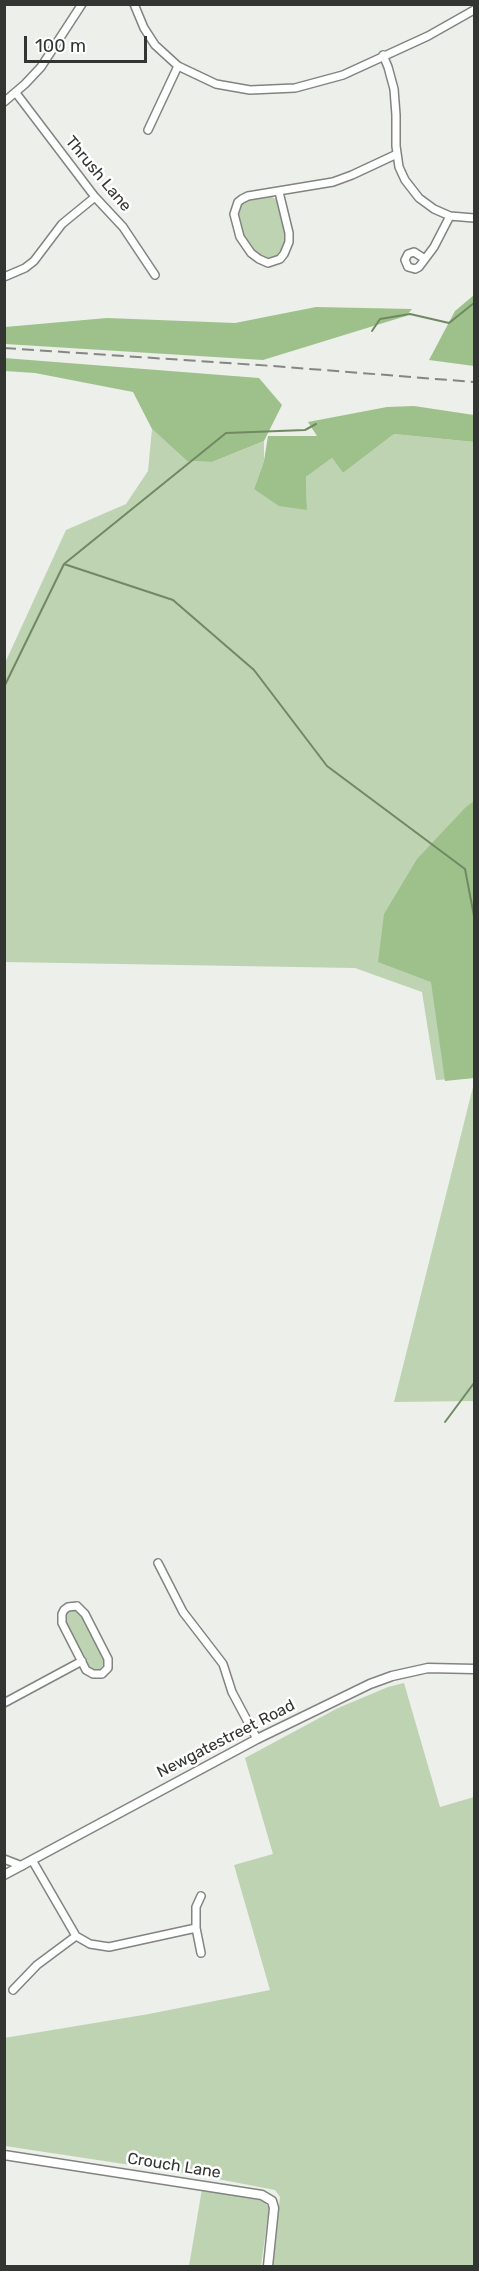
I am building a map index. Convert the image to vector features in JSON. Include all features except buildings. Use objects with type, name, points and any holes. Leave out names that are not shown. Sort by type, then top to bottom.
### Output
[{"type":"street","points":[[4,102],[41,67],[82,4]]},
{"type":"street","points":[[134,4],[144,28],[156,45],[178,66],[216,84],[250,90],[272,90],[318,83],[344,75],[428,36],[474,10]]},
{"type":"street","points":[[383,56],[394,88],[399,166],[410,189],[427,204],[450,216],[474,218]]},
{"type":"street","points":[[147,130],[178,66]]},
{"type":"street","name":"Thrush Lane","points":[[16,93],[95,197],[123,226],[155,275]]},
{"type":"street","points":[[279,192],[289,242],[280,259],[268,263],[259,259],[244,245],[236,227],[234,214],[242,199],[248,196],[333,182],[397,154]]},
{"type":"street","points":[[4,277],[25,268],[34,261],[62,224],[95,197]]},
{"type":"street","points":[[425,259],[450,216]]},
{"type":"street","points":[[158,1563],[183,1612],[222,1664],[232,1692],[257,1739]]},
{"type":"street","points":[[77,1606],[83,1610],[109,1663],[105,1671],[97,1675],[86,1670],[82,1661],[62,1623],[62,1614],[68,1607],[77,1606]]},
{"type":"street","points":[[4,1703],[82,1661]]},
{"type":"street","name":"Newgatestreet Road","points":[[4,1875],[257,1739],[370,1684],[392,1676],[428,1668],[474,1669]]},
{"type":"street","points":[[4,1859],[22,1866]]},
{"type":"street","points":[[32,1860],[76,1936],[90,1944],[109,1947],[196,1928]]},
{"type":"street","points":[[201,1896],[196,1907],[196,1928],[201,1953]]},
{"type":"street","points":[[14,1990],[37,1965],[76,1936]]},
{"type":"street","name":"Crouch Lane","points":[[4,2154],[262,2195],[272,2201],[274,2208],[268,2266]]},
{"type":"green space","points":[[271,196],[278,201],[286,241],[277,257],[268,260],[254,252],[241,234],[237,215],[240,205],[246,199]]},
{"type":"green space","points":[[474,295],[474,366],[429,360],[455,311]]},
{"type":"green space","points":[[316,307],[412,309],[406,316],[263,360],[5,344],[5,327],[107,318],[235,323]]},
{"type":"green space","points":[[4,358],[259,378],[282,405],[264,441],[212,462],[187,461],[152,429],[133,392],[35,373],[5,371]]},
{"type":"green space","points":[[414,406],[474,415],[474,442],[394,434],[343,473],[332,458],[306,477],[307,510],[279,506],[254,489],[264,461],[268,436],[317,436],[308,422],[387,407]]},
{"type":"green space","points":[[152,429],[187,461],[212,462],[264,441],[264,461],[254,489],[307,510],[306,477],[332,458],[343,473],[394,434],[474,442],[474,1078],[436,1080],[422,992],[355,968],[5,962],[5,663],[66,530],[126,504],[148,471]]},
{"type":"green space","points":[[474,801],[474,1078],[445,1081],[431,982],[378,962],[384,914],[417,859]]},
{"type":"green space","points":[[474,1083],[474,1401],[394,1402]]},
{"type":"green space","points":[[71,1610],[81,1614],[104,1659],[100,1669],[95,1670],[88,1666],[65,1622],[65,1615]]},
{"type":"green space","points":[[404,1683],[440,1807],[474,1797],[474,2266],[272,2266],[280,2197],[275,2190],[197,2175],[5,2146],[4,2038],[149,2014],[270,1990],[234,1865],[273,1854],[245,1758],[338,1708],[388,1687]]},
{"type":"green space","points":[[202,2189],[262,2199],[269,2208],[261,2266],[189,2266]]},
{"type":"waterway","points":[[372,331],[380,319],[410,314],[449,323],[474,303]]},
{"type":"waterway","points":[[64,564],[226,433],[305,430],[316,424]]},
{"type":"waterway","points":[[4,687],[64,564],[173,600],[254,670],[327,766],[465,869],[474,916]]},
{"type":"waterway","points":[[445,1422],[474,1383]]},
{"type":"railway","points":[[4,348],[474,382]]}]
